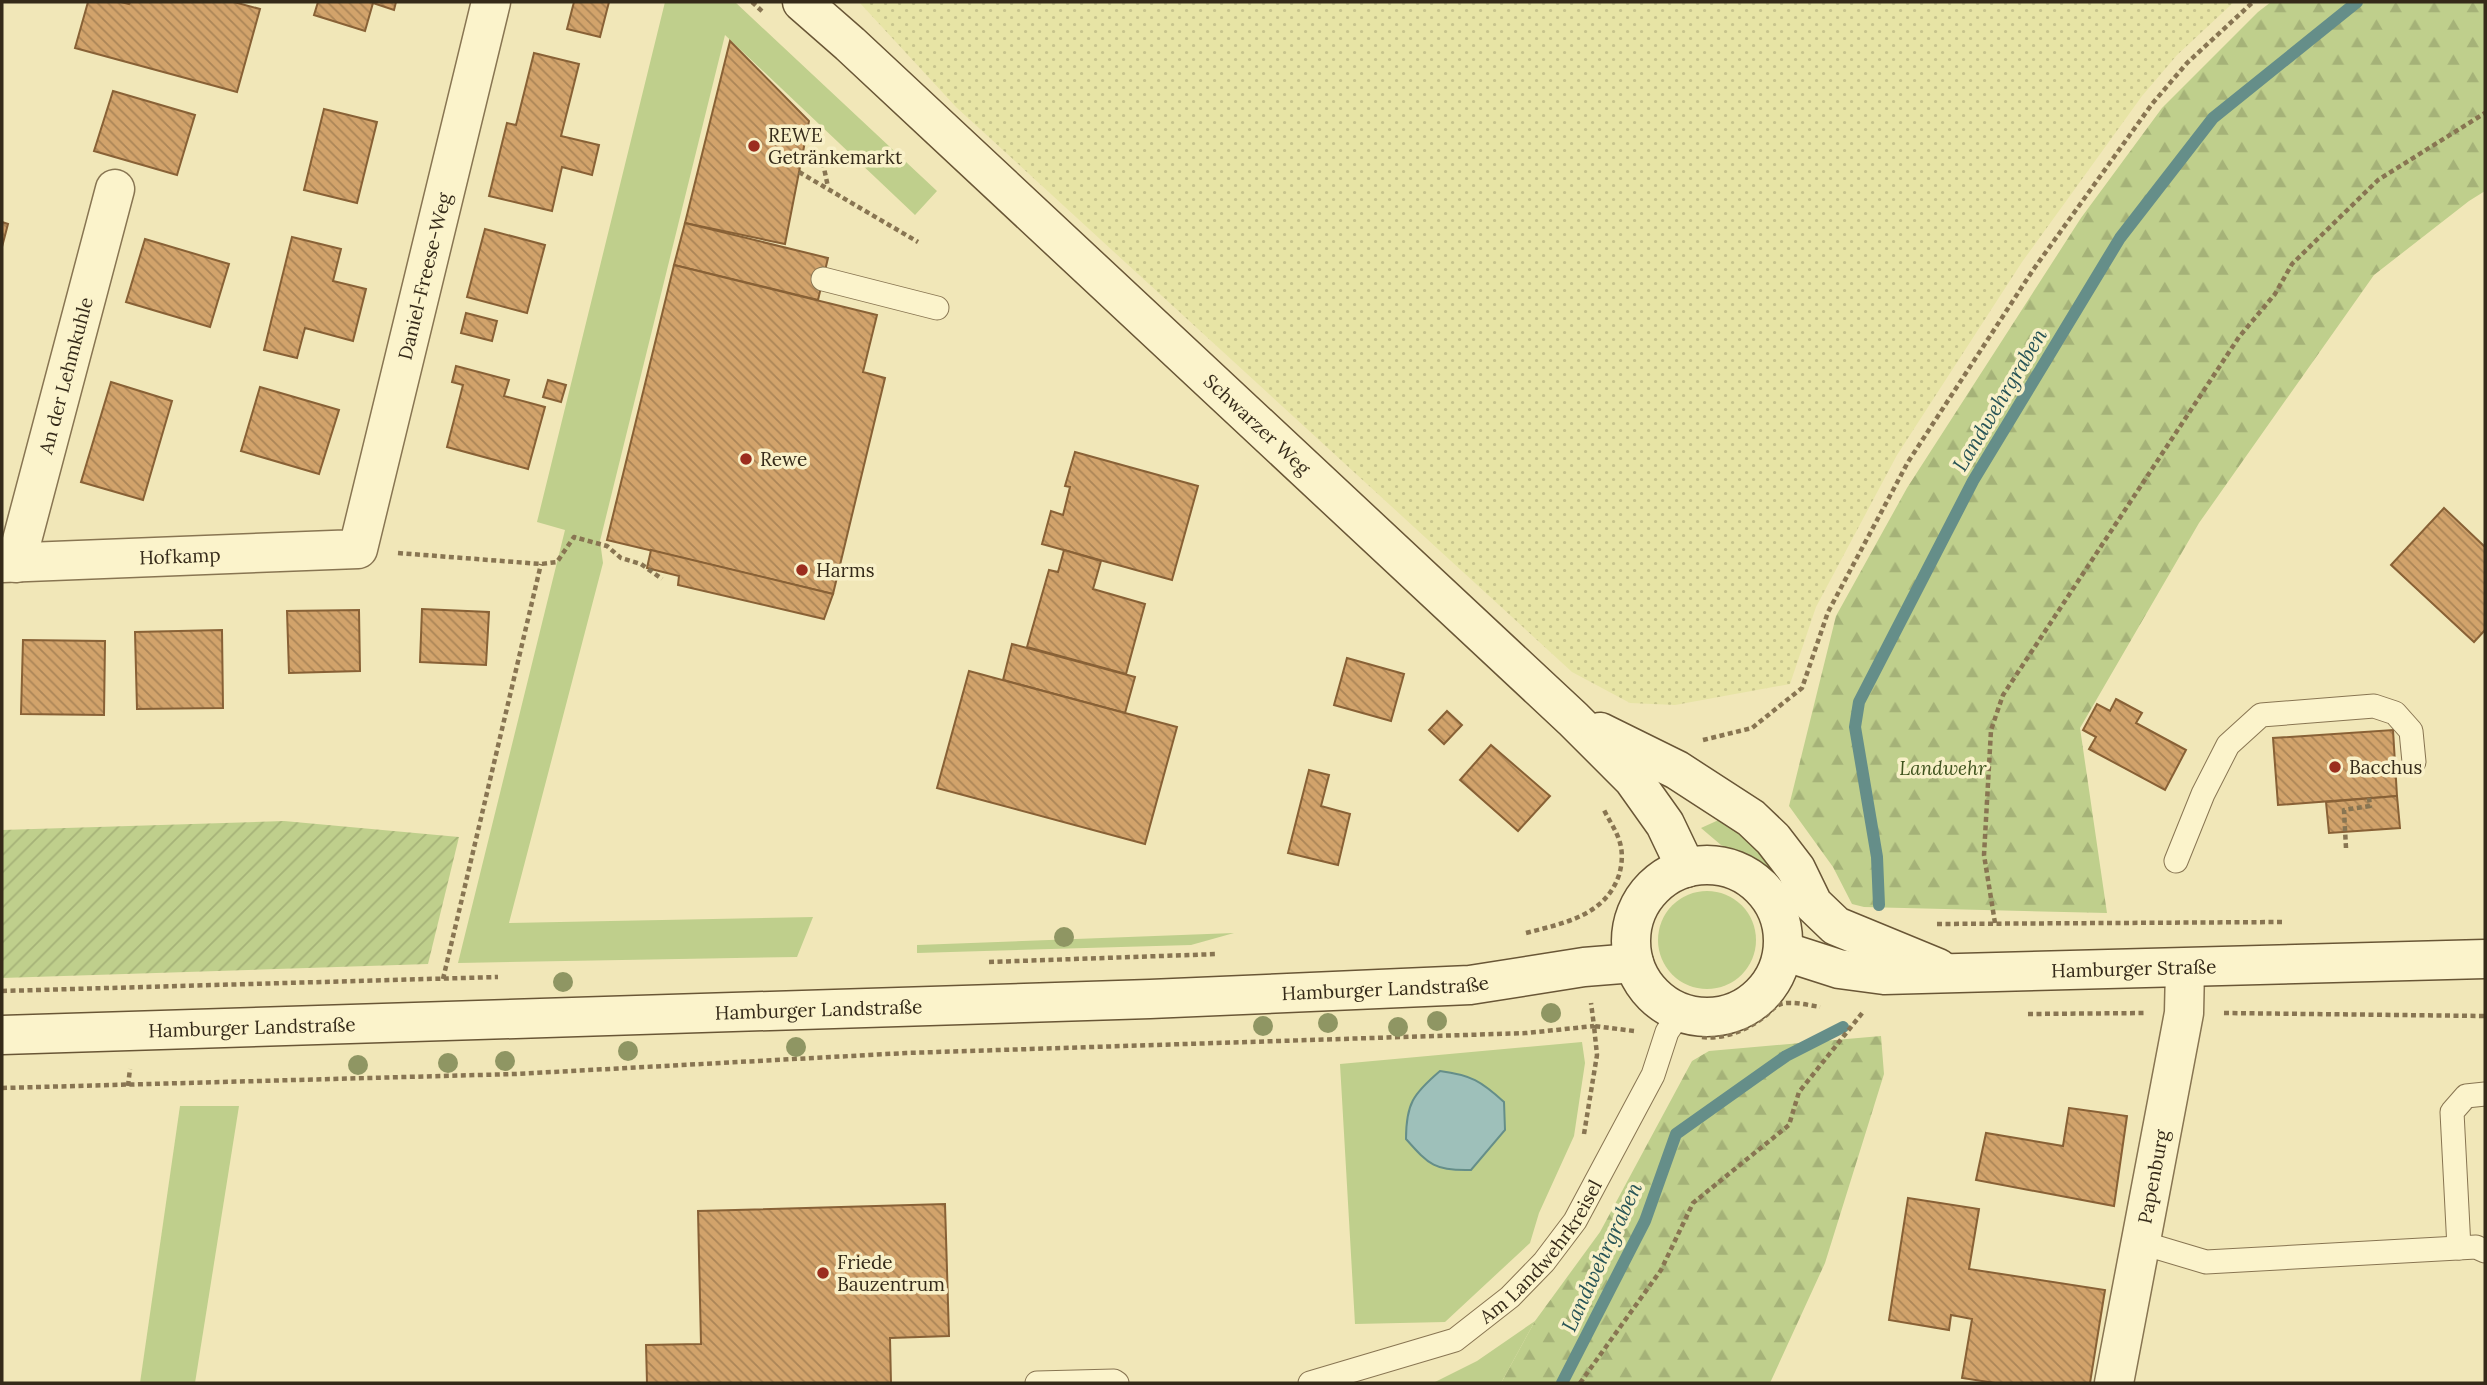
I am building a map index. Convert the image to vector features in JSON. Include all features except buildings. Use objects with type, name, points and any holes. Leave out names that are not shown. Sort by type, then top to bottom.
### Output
[{"type":"street","name":"Daniel-Freese-Weg","points":[[358,549],[491,2]]},
{"type":"street","name":"Schwarzer Weg","points":[[802,2],[1573,719],[1633,779],[1665,824],[1686,868]]},
{"type":"street","name":"An der Lehmkuhle","points":[[9,563],[115,189]]},
{"type":"street","name":"Hofkamp","points":[[9,563],[358,549]]},
{"type":"street","points":[[1573,719],[1677,769],[1751,818],[1773,839],[1796,869],[1813,904],[1836,926],[1954,975]]},
{"type":"street","points":[[1711,865],[1736,870],[1757,883],[1773,902],[1782,926],[1783,951],[1779,968],[1771,983],[1754,1002],[1731,1014],[1673,1023],[1660,1001],[1644,984],[1634,963],[1631,939],[1635,915],[1647,894],[1664,878],[1686,868],[1711,865]]},
{"type":"street","name":"Hamburger Straße","points":[[1783,951],[1839,969],[1873,974],[1954,975],[2485,959]]},
{"type":"street","name":"Hamburger Landstraße","points":[[2,1035],[1150,999],[1456,986],[1584,967],[1634,963]]},
{"type":"street","name":"Papenburg","points":[[2114,1383],[2184,1013],[2185,968]]},
{"type":"lane","points":[[823,279],[937,308]]},
{"type":"lane","points":[[2176,862],[2203,794],[2228,745],[2261,715],[2374,706],[2395,713],[2410,731],[2414,762]]},
{"type":"lane","name":"Am Landwehrkreisel","points":[[1310,1383],[1455,1340],[1510,1297],[1544,1262],[1575,1221],[1653,1075],[1673,1023]]},
{"type":"lane","points":[[2459,1248],[2452,1112],[2466,1096],[2485,1094]]},
{"type":"lane","points":[[2139,1242],[2206,1262],[2476,1247],[2485,1251]]},
{"type":"lane","points":[[1037,1383],[1117,1383]]},
{"type":"path","points":[[1644,753],[1752,728],[1802,688],[1828,612],[1908,461],[2033,270],[2152,104],[2187,63],[2253,2]]},
{"type":"path","points":[[1995,923],[1984,855],[1991,730],[2003,695],[2239,337],[2275,294],[2292,264],[2378,180],[2485,113]]},
{"type":"path","points":[[821,154],[829,188]]},
{"type":"path","points":[[799,172],[918,242]]},
{"type":"path","points":[[358,549],[541,564],[557,562],[574,537],[607,546],[621,558],[641,564],[662,579]]},
{"type":"path","points":[[431,1021],[541,564]]},
{"type":"path","points":[[2346,848],[2344,810],[2370,806],[2369,798]]},
{"type":"path","points":[[1513,937],[1576,920],[1599,907],[1615,887],[1622,866],[1620,843]]},
{"type":"path","points":[[1928,924],[2286,922]]},
{"type":"path","points":[[976,962],[1225,953]]},
{"type":"path","points":[[1584,967],[1597,1055],[1584,1137]]},
{"type":"path","points":[[2,990],[511,976]]},
{"type":"path","points":[[2,1088],[515,1074],[906,1053],[1527,1033],[1594,1026],[1621,1031],[1673,1023],[1715,1039],[1741,1030],[1762,1018],[1777,1005],[1786,1003]]},
{"type":"path","points":[[1580,1383],[1661,1270],[1693,1202],[1789,1125],[1799,1092],[1864,1011]]},
{"type":"shaded area","points":[[859,2],[2234,2],[2177,55],[2142,96],[2022,262],[1897,455],[1816,607],[1790,684],[1675,705],[1630,703],[1572,672],[956,107]]},
{"type":"green space","points":[[665,2],[735,2],[937,191],[915,215],[725,35],[600,541],[603,563],[509,923],[813,917],[797,957],[458,963],[565,530],[537,522]]},
{"type":"green space","name":"Landwehr","points":[[2271,2],[2485,2],[2485,191],[2374,275],[2199,523],[2080,728],[2107,913],[1864,907],[1852,904],[1833,867],[1789,806],[1836,616],[1907,488],[2081,218],[2162,108]]},
{"type":"green space","points":[[1723,818],[1742,833],[1777,871],[1802,924],[1794,915],[1772,875],[1754,861],[1721,845],[1701,828]]},
{"type":"green space","points":[[284,821],[459,837],[428,964],[2,978],[2,830]]},
{"type":"green space","points":[[1707,891],[1726,895],[1742,905],[1752,921],[1756,940],[1752,959],[1742,975],[1726,985],[1707,989],[1688,985],[1672,975],[1662,959],[1658,940],[1662,921],[1672,905],[1688,895]]},
{"type":"green space","points":[[1234,933],[1191,945],[917,953],[917,945]]},
{"type":"green space","points":[[1881,1036],[1884,1074],[1825,1263],[1770,1383],[1501,1383],[1535,1321],[1600,1232],[1692,1061],[1709,1051]]},
{"type":"green space","points":[[1582,1042],[1585,1063],[1574,1136],[1539,1213],[1530,1243],[1445,1322],[1355,1324],[1340,1064]]},
{"type":"green space","points":[[180,1106],[239,1106],[195,1383],[140,1383]]},
{"type":"green space","points":[[1535,1321],[1501,1383],[1433,1383],[1477,1361]]},
{"type":"water","points":[[1440,1071],[1475,1080],[1504,1102],[1505,1130],[1471,1170],[1434,1165],[1406,1139],[1413,1100],[1423,1086]]},
{"type":"waterway","name":"Landwehrgraben","points":[[1879,905],[1877,857],[1855,727],[1859,702],[1973,481],[2120,238],[2213,118],[2357,2]]},
{"type":"waterway","name":"Landwehrgraben","points":[[1562,1383],[1645,1221],[1676,1134],[1786,1056],[1843,1027]]},
{"type":"place","name":"REWE Getränkemarkt","points":[[754,146]]},
{"type":"place","name":"Rewe","points":[[746,459]]},
{"type":"place","name":"Harms","points":[[802,570]]},
{"type":"place","name":"Bacchus","points":[[2335,767]]},
{"type":"place","name":"Friede Bauzentrum","points":[[823,1273]]}]
